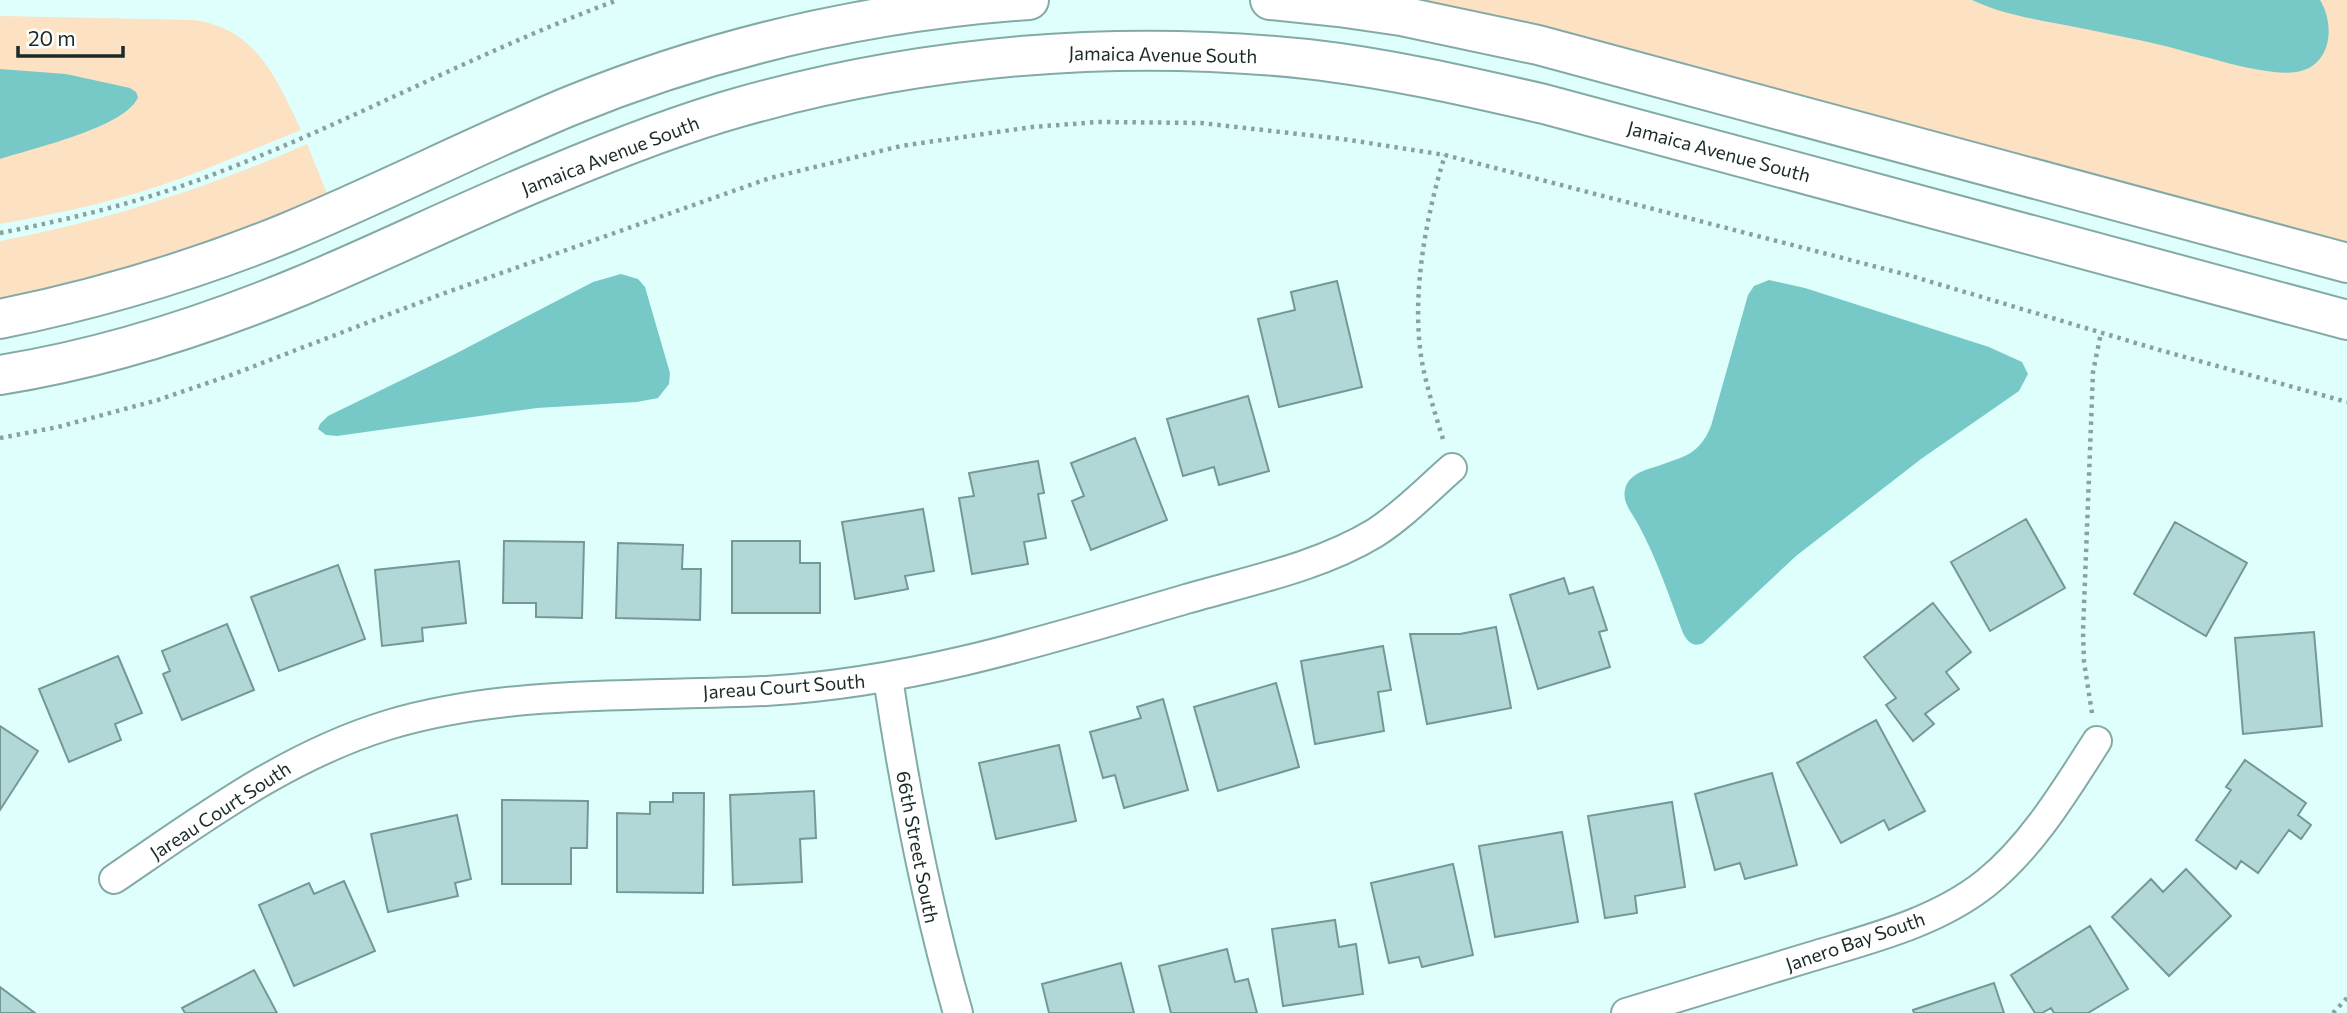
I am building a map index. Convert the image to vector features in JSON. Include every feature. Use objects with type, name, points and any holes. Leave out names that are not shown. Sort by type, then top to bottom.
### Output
[{"type":"street","points":[[0,319],[130,288],[226,257],[571,106],[695,63],[775,40],[864,21],[933,10],[1029,0]]},
{"type":"street","points":[[1270,0],[1401,16],[1538,45],[2347,263]]},
{"type":"street","name":"Jamaica Avenue South","points":[[0,375],[129,345],[297,288],[549,177],[653,136],[739,107],[832,84],[915,68],[1066,52],[1249,54],[1311,60],[1469,87],[1570,111],[2347,320]]},
{"type":"street","name":"Jareau Court South","points":[[114,879],[225,804],[301,759],[349,737],[390,724],[439,712],[521,701],[770,691],[888,678],[965,662],[1042,642],[1328,555],[1377,531],[1452,468]]},
{"type":"street","name":"66th Street South","points":[[888,678],[920,870],[958,1013]]},
{"type":"street","name":"Janero Bay South","points":[[1626,1013],[1881,935],[1925,919],[1972,894],[2023,847],[2065,791],[2097,741]]},
{"type":"path","points":[[0,233],[108,209],[212,175],[304,137],[503,46],[618,0]]},
{"type":"path","points":[[0,438],[58,427],[158,400],[442,294],[771,178],[901,146],[1032,127],[1152,121],[1293,133],[1445,155],[1908,275],[2347,402]]},
{"type":"path","points":[[1445,155],[1428,211],[1421,263],[1419,320],[1423,371],[1452,468]]},
{"type":"path","points":[[2097,741],[2083,644],[2093,372],[2101,333]]},
{"type":"path","points":[[2333,1013],[2347,998]]},
{"type":"shaded area","points":[[1389,0],[2347,0],[2347,246]]},
{"type":"shaded area","points":[[0,16],[193,20],[215,25],[233,33],[261,58],[301,130],[160,186],[69,210],[0,224]]},
{"type":"shaded area","points":[[307,144],[328,196],[268,222],[140,267],[0,301],[0,241],[79,224],[156,202]]},
{"type":"water","points":[[1972,0],[2320,0],[2325,10],[2329,33],[2323,54],[2317,62],[2308,69],[2283,73],[2018,16]]},
{"type":"water","points":[[0,69],[66,74],[130,88],[138,97],[130,108],[97,127],[0,159]]},
{"type":"water","points":[[621,274],[638,279],[645,287],[670,373],[669,384],[658,398],[637,402],[537,408],[337,436],[326,435],[318,429],[328,416],[593,282]]},
{"type":"water","points":[[1769,280],[1805,288],[1989,347],[2022,362],[2028,374],[2019,391],[1921,459],[1796,556],[1703,643],[1693,644],[1683,633],[1651,551],[1624,494],[1630,480],[1638,474],[1683,457],[1696,449],[1706,436],[1748,295],[1754,286]]},
{"type":"building","points":[[1337,281],[1362,387],[1279,407],[1258,319],[1295,310],[1291,292]]},
{"type":"building","points":[[1248,396],[1269,471],[1219,485],[1214,467],[1183,476],[1167,419]]},
{"type":"building","points":[[1135,438],[1167,520],[1091,550],[1072,501],[1084,496],[1071,463]]},
{"type":"building","points":[[1038,461],[1044,493],[1038,494],[1046,538],[1024,542],[1028,564],[972,574],[959,498],[974,496],[969,473]]},
{"type":"building","points":[[923,509],[934,571],[905,576],[908,589],[855,599],[842,522]]},
{"type":"building","points":[[2026,519],[2065,588],[1990,631],[1951,562]]},
{"type":"building","points":[[2175,522],[2247,563],[2206,636],[2134,594]]},
{"type":"building","points":[[504,541],[584,542],[582,618],[536,617],[536,603],[503,603]]},
{"type":"building","points":[[732,541],[800,541],[800,563],[820,563],[820,613],[732,613]]},
{"type":"building","points":[[618,543],[683,545],[682,569],[701,569],[700,620],[616,618]]},
{"type":"building","points":[[459,561],[466,623],[422,628],[423,641],[382,646],[375,570]]},
{"type":"building","points":[[338,565],[365,639],[279,671],[251,597]]},
{"type":"building","points":[[1564,578],[1569,594],[1593,587],[1607,630],[1599,632],[1610,667],[1538,689],[1510,595]]},
{"type":"building","points":[[1933,603],[1971,652],[1946,672],[1959,689],[1925,714],[1934,724],[1913,741],[1886,705],[1896,698],[1864,657]]},
{"type":"building","points":[[227,624],[254,690],[182,720],[163,674],[170,671],[162,651]]},
{"type":"building","points":[[1496,627],[1511,708],[1427,724],[1410,634],[1460,634]]},
{"type":"building","points":[[2314,632],[2322,726],[2243,734],[2235,638]]},
{"type":"building","points":[[1383,646],[1391,690],[1378,692],[1384,731],[1315,744],[1301,661]]},
{"type":"building","points":[[118,656],[142,713],[115,724],[121,740],[69,762],[39,689]]},
{"type":"building","points":[[1276,683],[1299,767],[1218,791],[1194,707]]},
{"type":"building","points":[[1163,699],[1188,790],[1124,808],[1115,775],[1103,778],[1090,732],[1141,718],[1137,707]]},
{"type":"building","points":[[1876,720],[1925,811],[1889,830],[1884,820],[1841,843],[1797,763]]},
{"type":"building","points":[[0,726],[38,751],[0,810]]},
{"type":"building","points":[[1059,745],[1076,821],[996,839],[979,763]]},
{"type":"building","points":[[2245,760],[2306,803],[2298,815],[2311,825],[2301,839],[2289,830],[2258,873],[2241,861],[2236,869],[2196,840],[2231,790],[2226,787]]},
{"type":"building","points":[[1772,773],[1797,865],[1745,879],[1740,863],[1715,870],[1695,794]]},
{"type":"building","points":[[814,791],[816,838],[800,839],[802,882],[733,885],[730,795]]},
{"type":"building","points":[[673,793],[704,793],[703,893],[617,892],[617,813],[650,814],[650,802],[673,802]]},
{"type":"building","points":[[502,800],[588,801],[587,848],[571,848],[571,884],[502,884]]},
{"type":"building","points":[[1672,802],[1685,887],[1635,896],[1637,913],[1605,918],[1588,816]]},
{"type":"building","points":[[457,815],[471,879],[455,883],[458,896],[388,912],[371,834]]},
{"type":"building","points":[[1562,832],[1578,922],[1495,937],[1479,846]]},
{"type":"building","points":[[1453,864],[1473,955],[1422,967],[1419,957],[1389,963],[1371,883]]},
{"type":"building","points":[[2186,869],[2231,916],[2169,976],[2112,917],[2151,879],[2163,892]]},
{"type":"building","points":[[344,881],[375,951],[294,986],[259,905],[309,883],[314,894]]},
{"type":"building","points":[[1335,920],[1339,947],[1356,944],[1363,994],[1283,1006],[1272,929]]},
{"type":"building","points":[[2090,926],[2128,989],[2088,1013],[2054,1013],[2051,1008],[2035,1013],[2011,975]]},
{"type":"building","points":[[1227,949],[1235,982],[1248,979],[1257,1013],[1171,1013],[1159,966]]},
{"type":"building","points":[[1121,963],[1134,1013],[1049,1013],[1042,984]]},
{"type":"building","points":[[254,970],[277,1013],[185,1013],[182,1008]]},
{"type":"building","points":[[1994,983],[2004,1013],[1914,1013],[1913,1010]]},
{"type":"building","points":[[0,987],[35,1013],[0,1013]]}]
